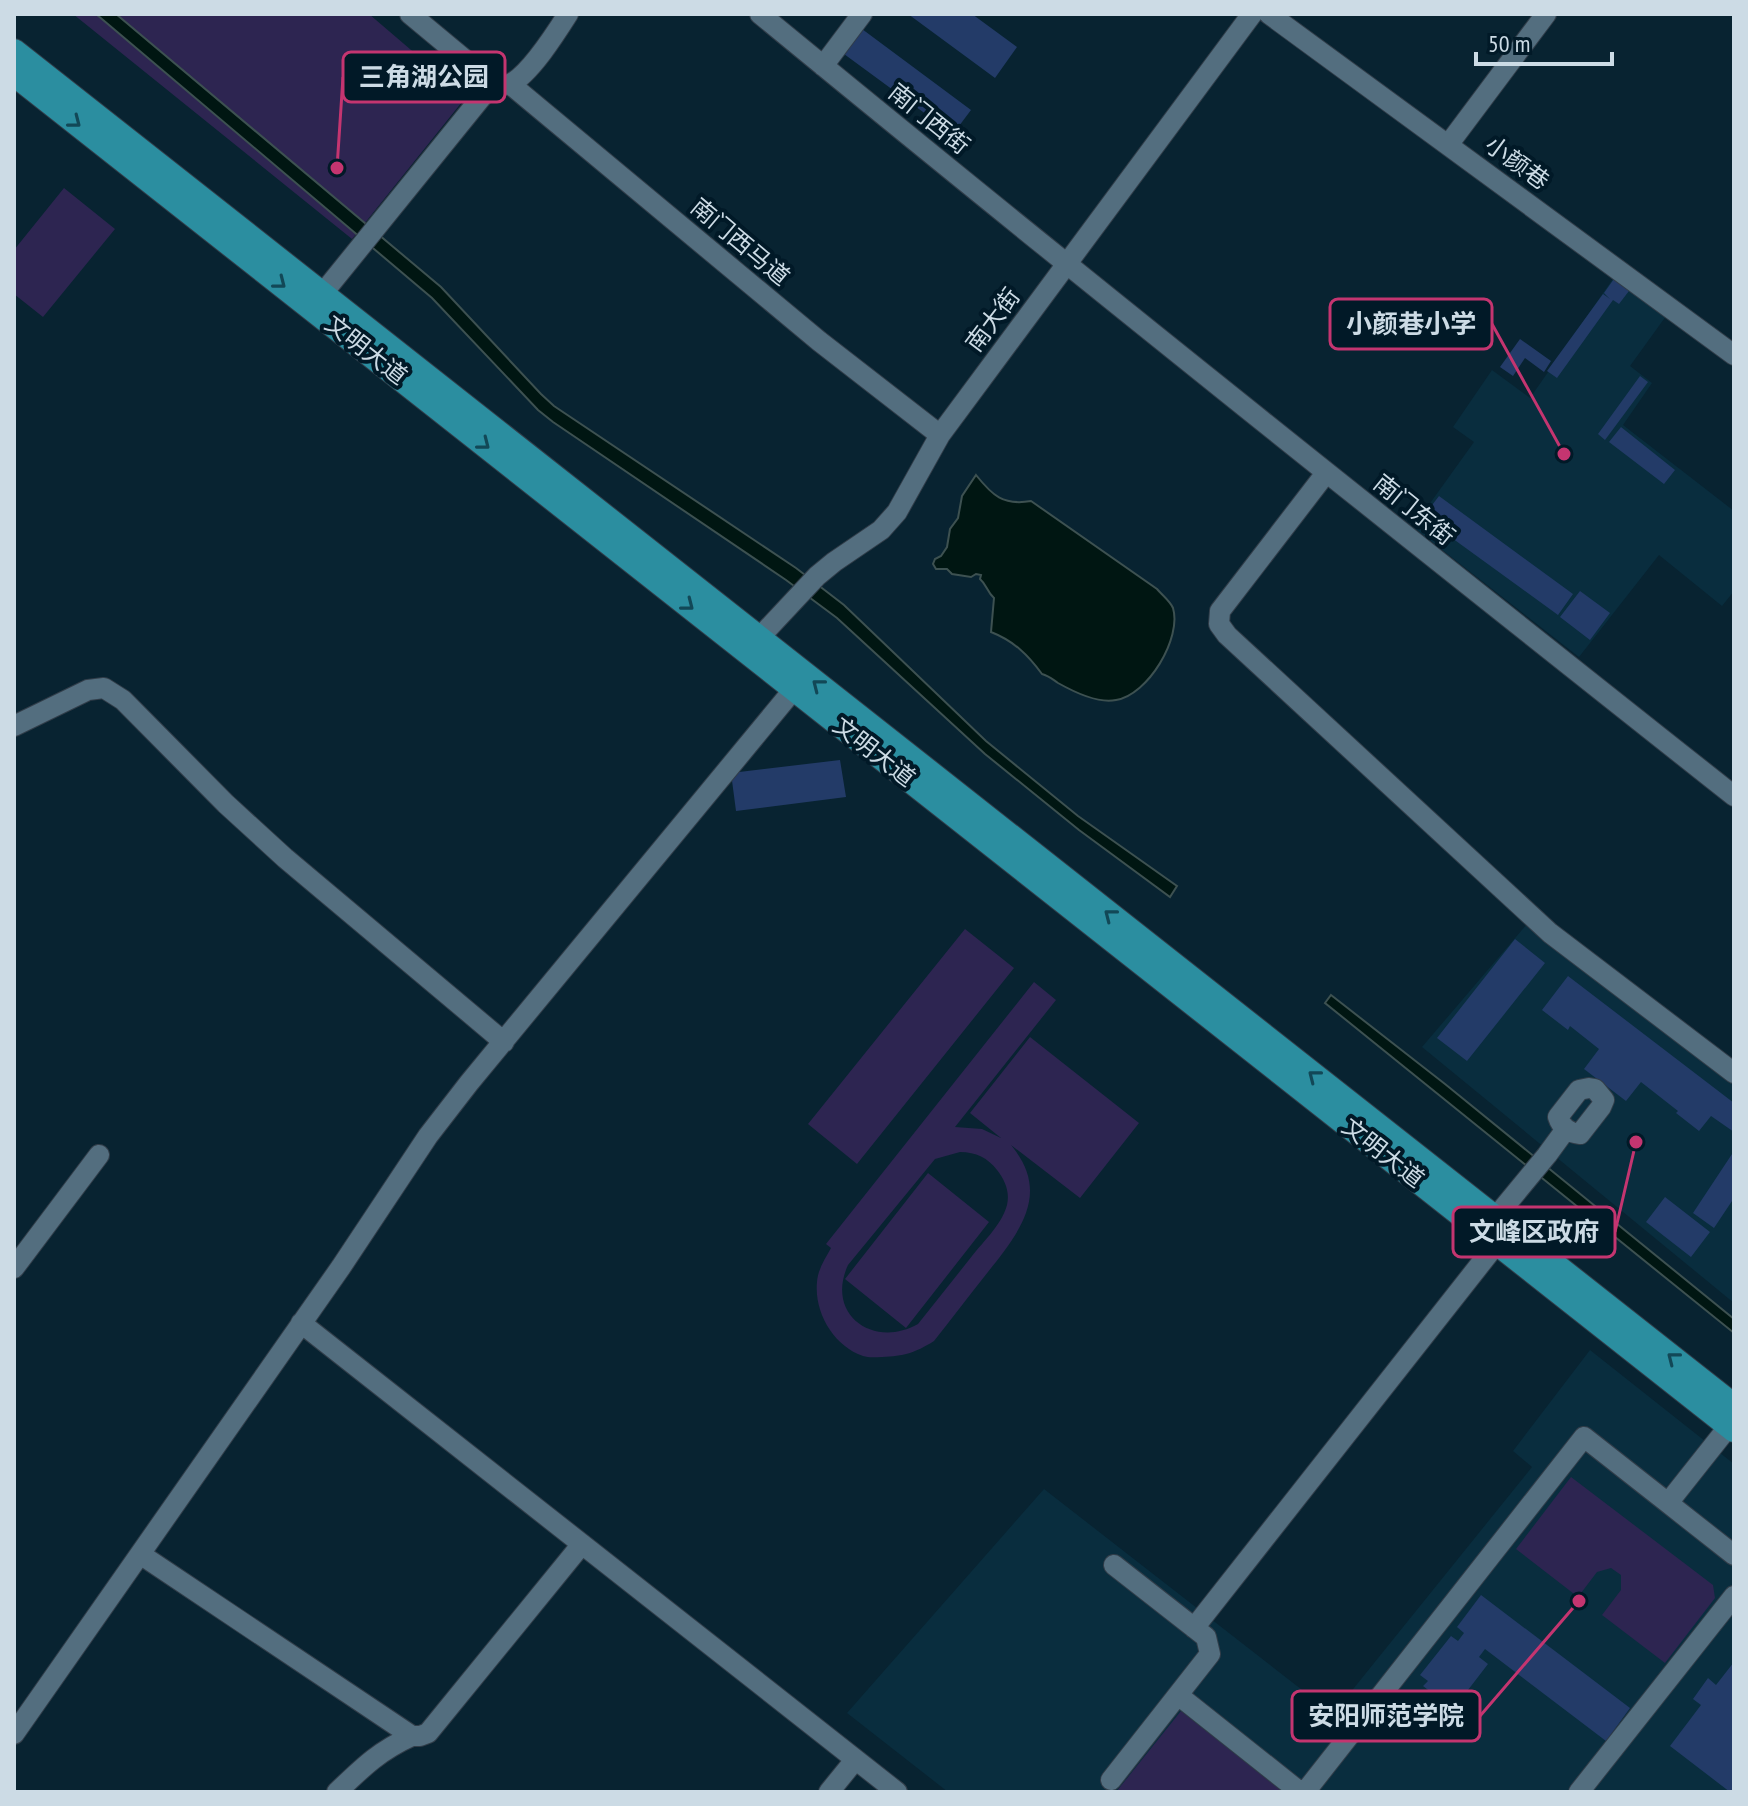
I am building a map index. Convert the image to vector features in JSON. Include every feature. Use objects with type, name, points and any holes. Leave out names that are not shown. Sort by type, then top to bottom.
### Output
[{"type":"main road","name":"文明大道","points":[[14,51],[1495,1218],[1732,1421]]},
{"type":"main road","name":"文明大道","points":[[14,74],[1497,1243],[1732,1421]]},
{"type":"street","name":"南门西马道","points":[[410,14],[940,435]]},
{"type":"street","points":[[323,293],[376,226],[501,84],[520,76],[545,49],[568,14]]},
{"type":"street","name":"南门西街","points":[[760,14],[1066,264]]},
{"type":"street","points":[[823,66],[862,14]]},
{"type":"street","name":"南大街","points":[[759,638],[817,576],[881,530],[897,512],[940,435],[1252,14]]},
{"type":"street","name":"小颜巷","points":[[1269,14],[1734,355]]},
{"type":"street","points":[[1448,145],[1546,14]]},
{"type":"street","name":"南门东街","points":[[1066,264],[1733,793]]},
{"type":"street","points":[[1326,473],[1220,611],[1219,624],[1227,635],[1550,933],[1734,1073]]},
{"type":"street","points":[[14,726],[88,690],[104,688],[114,694],[285,858],[504,1042]]},
{"type":"street","points":[[14,1734],[428,1136],[794,689]]},
{"type":"street","points":[[1495,1218],[1566,1129]]},
{"type":"street","points":[[14,1268],[99,1155]]},
{"type":"street","points":[[1194,1628],[1497,1243]]},
{"type":"street","points":[[301,1323],[897,1792]]},
{"type":"street","points":[[1668,1503],[1732,1421]]},
{"type":"street","points":[[1178,1695],[1302,1792],[1584,1437],[1734,1555]]},
{"type":"street","points":[[337,1792],[390,1746],[428,1733],[582,1544]]},
{"type":"street","points":[[140,1554],[412,1736]]},
{"type":"street","points":[[1111,1780],[1210,1654],[1206,1637],[1114,1565]]},
{"type":"street","points":[[1579,1792],[1734,1596]]},
{"type":"street","points":[[829,1792],[855,1760]]},
{"type":"shaded area","points":[[73,14],[369,14],[466,97],[352,239]]},
{"type":"shaded area","points":[[96,14],[116,14],[441,287],[554,406],[796,568],[844,605],[986,741],[1078,816],[1177,886],[1170,897],[1079,830],[985,754],[837,618],[538,410],[432,298]]},
{"type":"shaded area","points":[[64,188],[115,229],[43,317],[14,294],[14,250]]},
{"type":"shaded area","points":[[1617,273],[1669,312],[1630,366],[1652,383],[1623,425],[1734,511],[1734,591],[1722,606],[1659,555],[1579,657],[1413,527],[1474,442],[1453,427],[1492,370],[1530,398]]},
{"type":"shaded area","points":[[976,475],[999,497],[1013,502],[1031,501],[1157,589],[1170,603],[1174,620],[1167,649],[1140,688],[1116,700],[1094,699],[1042,674],[1020,649],[991,632],[994,598],[980,579],[981,575],[971,577],[952,574],[947,569],[936,569],[933,564],[935,559],[947,547],[962,496]]},
{"type":"shaded area","points":[[1528,923],[1734,1082],[1734,1303],[1422,1047]]},
{"type":"shaded area","points":[[965,929],[1014,968],[857,1164],[808,1124]]},
{"type":"shaded area","points":[[1034,982],[1056,1000],[955,1127],[982,1129],[1001,1138],[970,1113],[1030,1037],[1139,1123],[1080,1198],[1011,1145],[1023,1163],[1029,1181],[1030,1198],[1026,1214],[1008,1246],[934,1341],[915,1351],[897,1356],[865,1357],[843,1345],[835,1336],[823,1316],[817,1294],[819,1273],[831,1248],[826,1244]],"holes":[[[966,1152],[990,1162],[1004,1182],[1007,1205],[997,1226],[918,1324],[901,1331],[885,1332],[870,1330],[858,1323],[848,1312],[843,1299],[848,1265],[935,1159]]]},
{"type":"shaded area","points":[[1331,995],[1734,1319],[1734,1333],[1325,1003]]},
{"type":"shaded area","points":[[928,1173],[989,1222],[906,1328],[845,1279]]},
{"type":"shaded area","points":[[1590,1350],[1734,1464],[1734,1792],[948,1792],[847,1713],[1044,1489],[1333,1714],[1532,1467],[1513,1451]]},
{"type":"shaded area","points":[[1571,1477],[1713,1585],[1715,1598],[1665,1663],[1602,1615],[1621,1590],[1621,1575],[1611,1568],[1597,1572],[1578,1597],[1516,1549]]},
{"type":"shaded area","points":[[1181,1711],[1283,1792],[1116,1792]]},
{"type":"building","points":[[908,14],[972,14],[1017,47],[995,78]]},
{"type":"building","points":[[862,29],[971,110],[953,134],[844,54]]},
{"type":"building","points":[[1616,276],[1632,287],[1619,304],[1613,300],[1557,378],[1547,371],[1603,294],[1610,299],[1604,293]]},
{"type":"building","points":[[1520,339],[1551,361],[1544,372],[1525,358],[1513,376],[1500,367]]},
{"type":"building","points":[[1640,376],[1648,382],[1605,440],[1598,434]]},
{"type":"building","points":[[1621,427],[1675,470],[1664,484],[1609,442]]},
{"type":"building","points":[[1439,496],[1573,594],[1558,615],[1423,517]]},
{"type":"building","points":[[1580,591],[1610,613],[1590,640],[1560,617]]},
{"type":"building","points":[[840,760],[846,797],[736,811],[731,773]]},
{"type":"building","points":[[1515,939],[1545,963],[1467,1061],[1437,1038]]},
{"type":"building","points":[[1568,976],[1734,1103],[1734,1132],[1711,1116],[1699,1131],[1641,1082],[1626,1101],[1584,1069],[1599,1049],[1570,1026],[1568,1030],[1542,1010]]},
{"type":"building","points":[[1734,1151],[1734,1198],[1714,1228],[1693,1213]]},
{"type":"building","points":[[1665,1197],[1710,1232],[1691,1257],[1646,1222]]},
{"type":"building","points":[[1481,1595],[1630,1708],[1606,1741],[1485,1649],[1479,1657],[1488,1664],[1458,1703],[1449,1697],[1445,1703],[1423,1686],[1428,1681],[1420,1675],[1451,1636],[1458,1641],[1464,1633],[1457,1627]]},
{"type":"building","points":[[1734,1662],[1734,1792],[1730,1792],[1670,1746],[1701,1705],[1693,1699],[1708,1678],[1716,1685]]},
{"type":"place","name":"三角湖公园","points":[[337,168]]},
{"type":"place","name":"小颜巷小学","points":[[1564,454]]},
{"type":"place","name":"文峰区政府","points":[[1636,1142]]},
{"type":"place","name":"安阳师范学院","points":[[1579,1601]]}]
